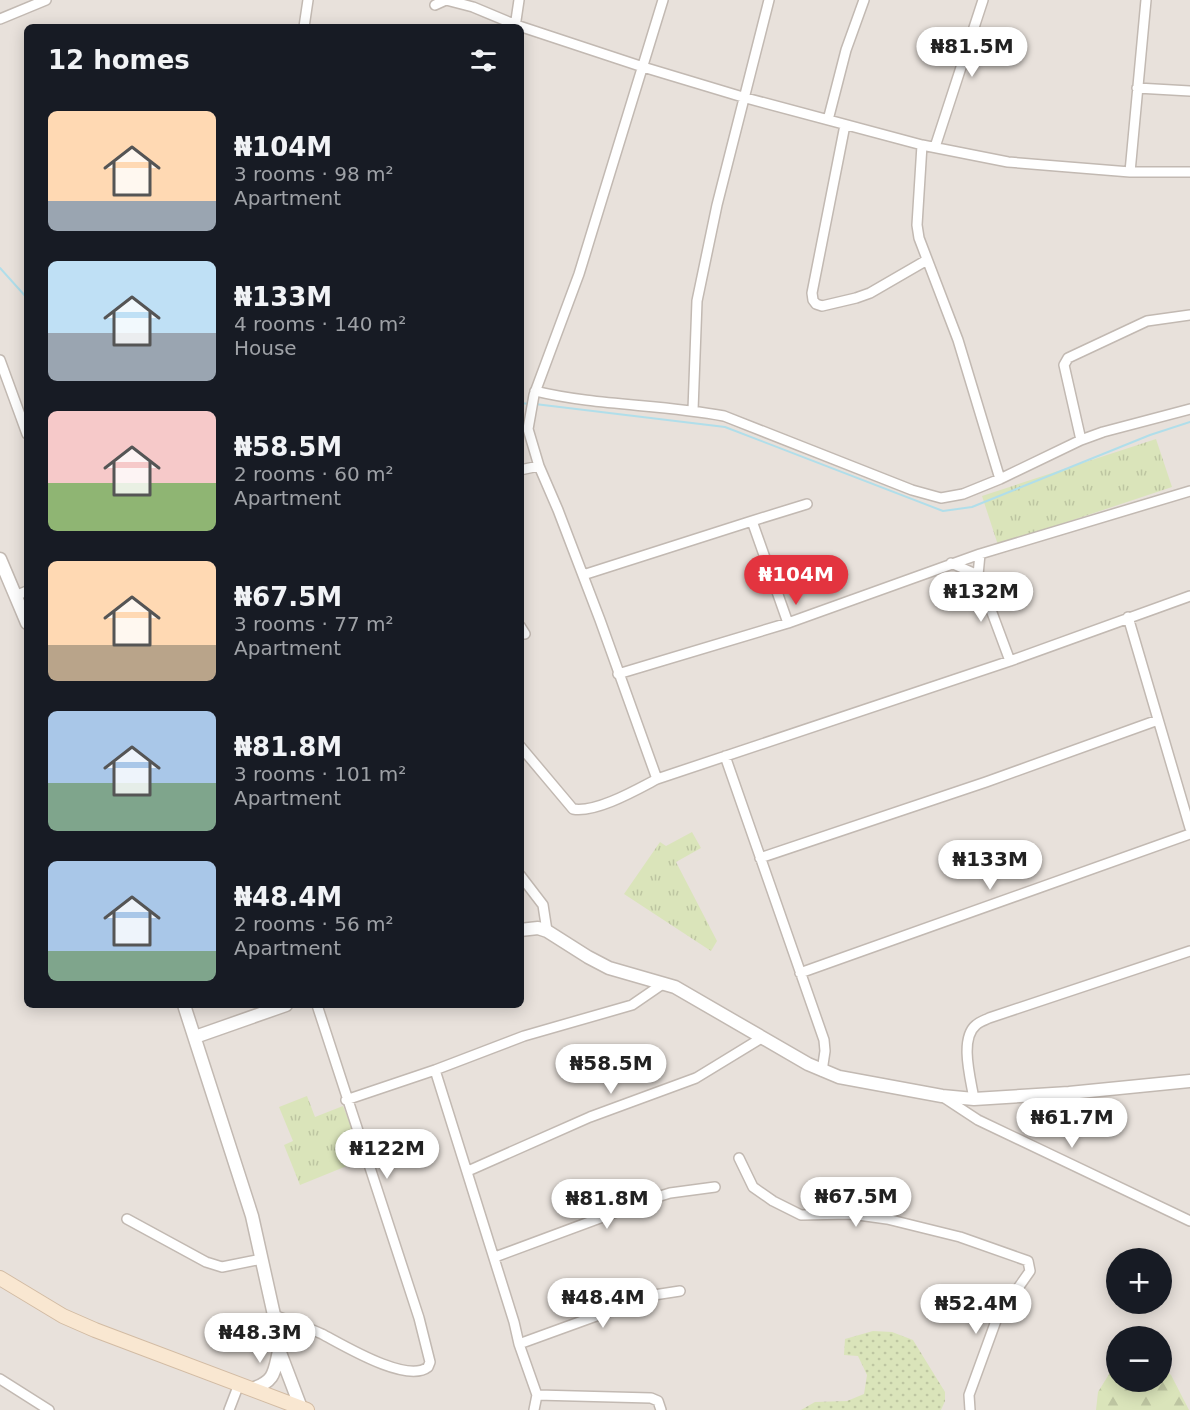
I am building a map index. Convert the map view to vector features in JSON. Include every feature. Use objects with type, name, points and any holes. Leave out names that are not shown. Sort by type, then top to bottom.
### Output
[{"type":"main road","points":[[0,1278],[63,1316],[296,1408]]},
{"type":"street","points":[[0,19],[46,0]]},
{"type":"street","points":[[304,24],[308,0]]},
{"type":"street","points":[[435,5],[447,0],[473,7],[511,24]]},
{"type":"street","points":[[515,24],[519,0]]},
{"type":"street","points":[[657,779],[583,575],[539,466],[528,429],[535,393],[579,274],[663,0]]},
{"type":"street","points":[[693,410],[697,301],[717,205],[746,98],[769,0]]},
{"type":"street","points":[[828,120],[846,50],[864,0]]},
{"type":"street","points":[[935,147],[983,0]]},
{"type":"street","points":[[1130,172],[1146,0]]},
{"type":"street","points":[[524,29],[746,98],[922,145],[1008,162],[1130,172],[1190,172]]},
{"type":"street","points":[[1137,88],[1190,91]]},
{"type":"street","points":[[845,125],[812,293],[813,300],[822,306],[856,298],[870,293],[927,260]]},
{"type":"street","points":[[922,145],[917,225],[922,249],[958,340],[1000,479]]},
{"type":"street","points":[[1081,440],[1064,365],[1066,360],[1147,321],[1190,315]]},
{"type":"street","points":[[0,360],[24,426]]},
{"type":"street","points":[[535,393],[693,410],[724,416],[844,465],[929,496],[952,497],[1000,479],[1081,440],[1190,409]]},
{"type":"street","points":[[524,469],[539,466]]},
{"type":"street","points":[[618,674],[788,623],[951,563],[1190,491]]},
{"type":"street","points":[[583,575],[807,504]]},
{"type":"street","points":[[752,521],[788,623]]},
{"type":"street","points":[[980,554],[978,575],[1010,661]]},
{"type":"street","points":[[1,563],[24,616]]},
{"type":"street","points":[[951,563],[978,575]]},
{"type":"street","points":[[15,596],[24,592]]},
{"type":"street","points":[[524,751],[573,809],[580,810],[615,799],[657,779],[1010,661],[1190,596]]},
{"type":"street","points":[[1128,617],[1190,828]]},
{"type":"street","points":[[760,858],[986,782],[1158,720]]},
{"type":"street","points":[[725,756],[824,1040],[822,1071]]},
{"type":"street","points":[[800,974],[1190,834]]},
{"type":"street","points":[[524,880],[543,905],[548,931]]},
{"type":"street","points":[[524,930],[538,928],[548,931],[609,968],[675,987],[822,1071],[839,1077],[942,1096],[974,1099],[1069,1094],[1190,1081]]},
{"type":"street","points":[[974,1099],[967,1061],[968,1035],[975,1025],[989,1018],[1190,951]]},
{"type":"street","points":[[346,1100],[435,1071],[524,1036],[632,1005],[664,983]]},
{"type":"street","points":[[185,1008],[249,1206],[274,1315],[279,1350],[296,1408]]},
{"type":"street","points":[[195,1037],[273,1008]]},
{"type":"street","points":[[274,1315],[320,1333],[371,1359],[400,1370],[418,1372],[428,1367],[430,1362],[419,1318],[346,1100],[318,1008]]},
{"type":"street","points":[[468,1171],[590,1117],[696,1078],[763,1037]]},
{"type":"street","points":[[435,1071],[495,1257],[519,1344],[537,1395],[534,1410]]},
{"type":"street","points":[[942,1096],[978,1120],[1188,1218]]},
{"type":"street","points":[[739,1158],[753,1187],[773,1202],[801,1215],[851,1214],[887,1219],[960,1237],[1028,1261],[1030,1271],[997,1318],[969,1395],[970,1410]]},
{"type":"street","points":[[495,1257],[654,1198],[670,1193],[715,1188]]},
{"type":"street","points":[[126,1219],[207,1262],[222,1267],[262,1260]]},
{"type":"street","points":[[519,1344],[654,1295],[680,1291]]},
{"type":"street","points":[[229,1410],[245,1387],[262,1386],[270,1379],[279,1350]]},
{"type":"street","points":[[0,1379],[37,1407],[49,1410]]},
{"type":"street","points":[[537,1395],[651,1398],[658,1401],[661,1410]]},
{"type":"shaded area","points":[[0,0],[1190,0],[1190,1410],[0,1410]]},
{"type":"green space","points":[[1156,439],[1172,487],[998,545],[982,496]]},
{"type":"green space","points":[[692,832],[701,848],[676,862],[717,941],[711,951],[624,894],[660,842],[666,846]]},
{"type":"green space","points":[[307,1096],[315,1117],[343,1106],[364,1159],[300,1185],[284,1145],[293,1141],[279,1107]]},
{"type":"green space","points":[[873,1331],[892,1332],[913,1340],[945,1392],[945,1401],[941,1410],[801,1410],[815,1402],[847,1401],[864,1394],[867,1375],[858,1356],[844,1355],[845,1339]]},
{"type":"green space","points":[[1172,1377],[1189,1410],[1096,1410],[1098,1392],[1106,1379],[1106,1392],[1172,1392]]},
{"type":"waterway","points":[[0,268],[24,295]]},
{"type":"waterway","points":[[524,403],[530,404]]},
{"type":"waterway","points":[[535,404],[725,427],[943,511],[972,507],[1150,435],[1190,422]]}]
